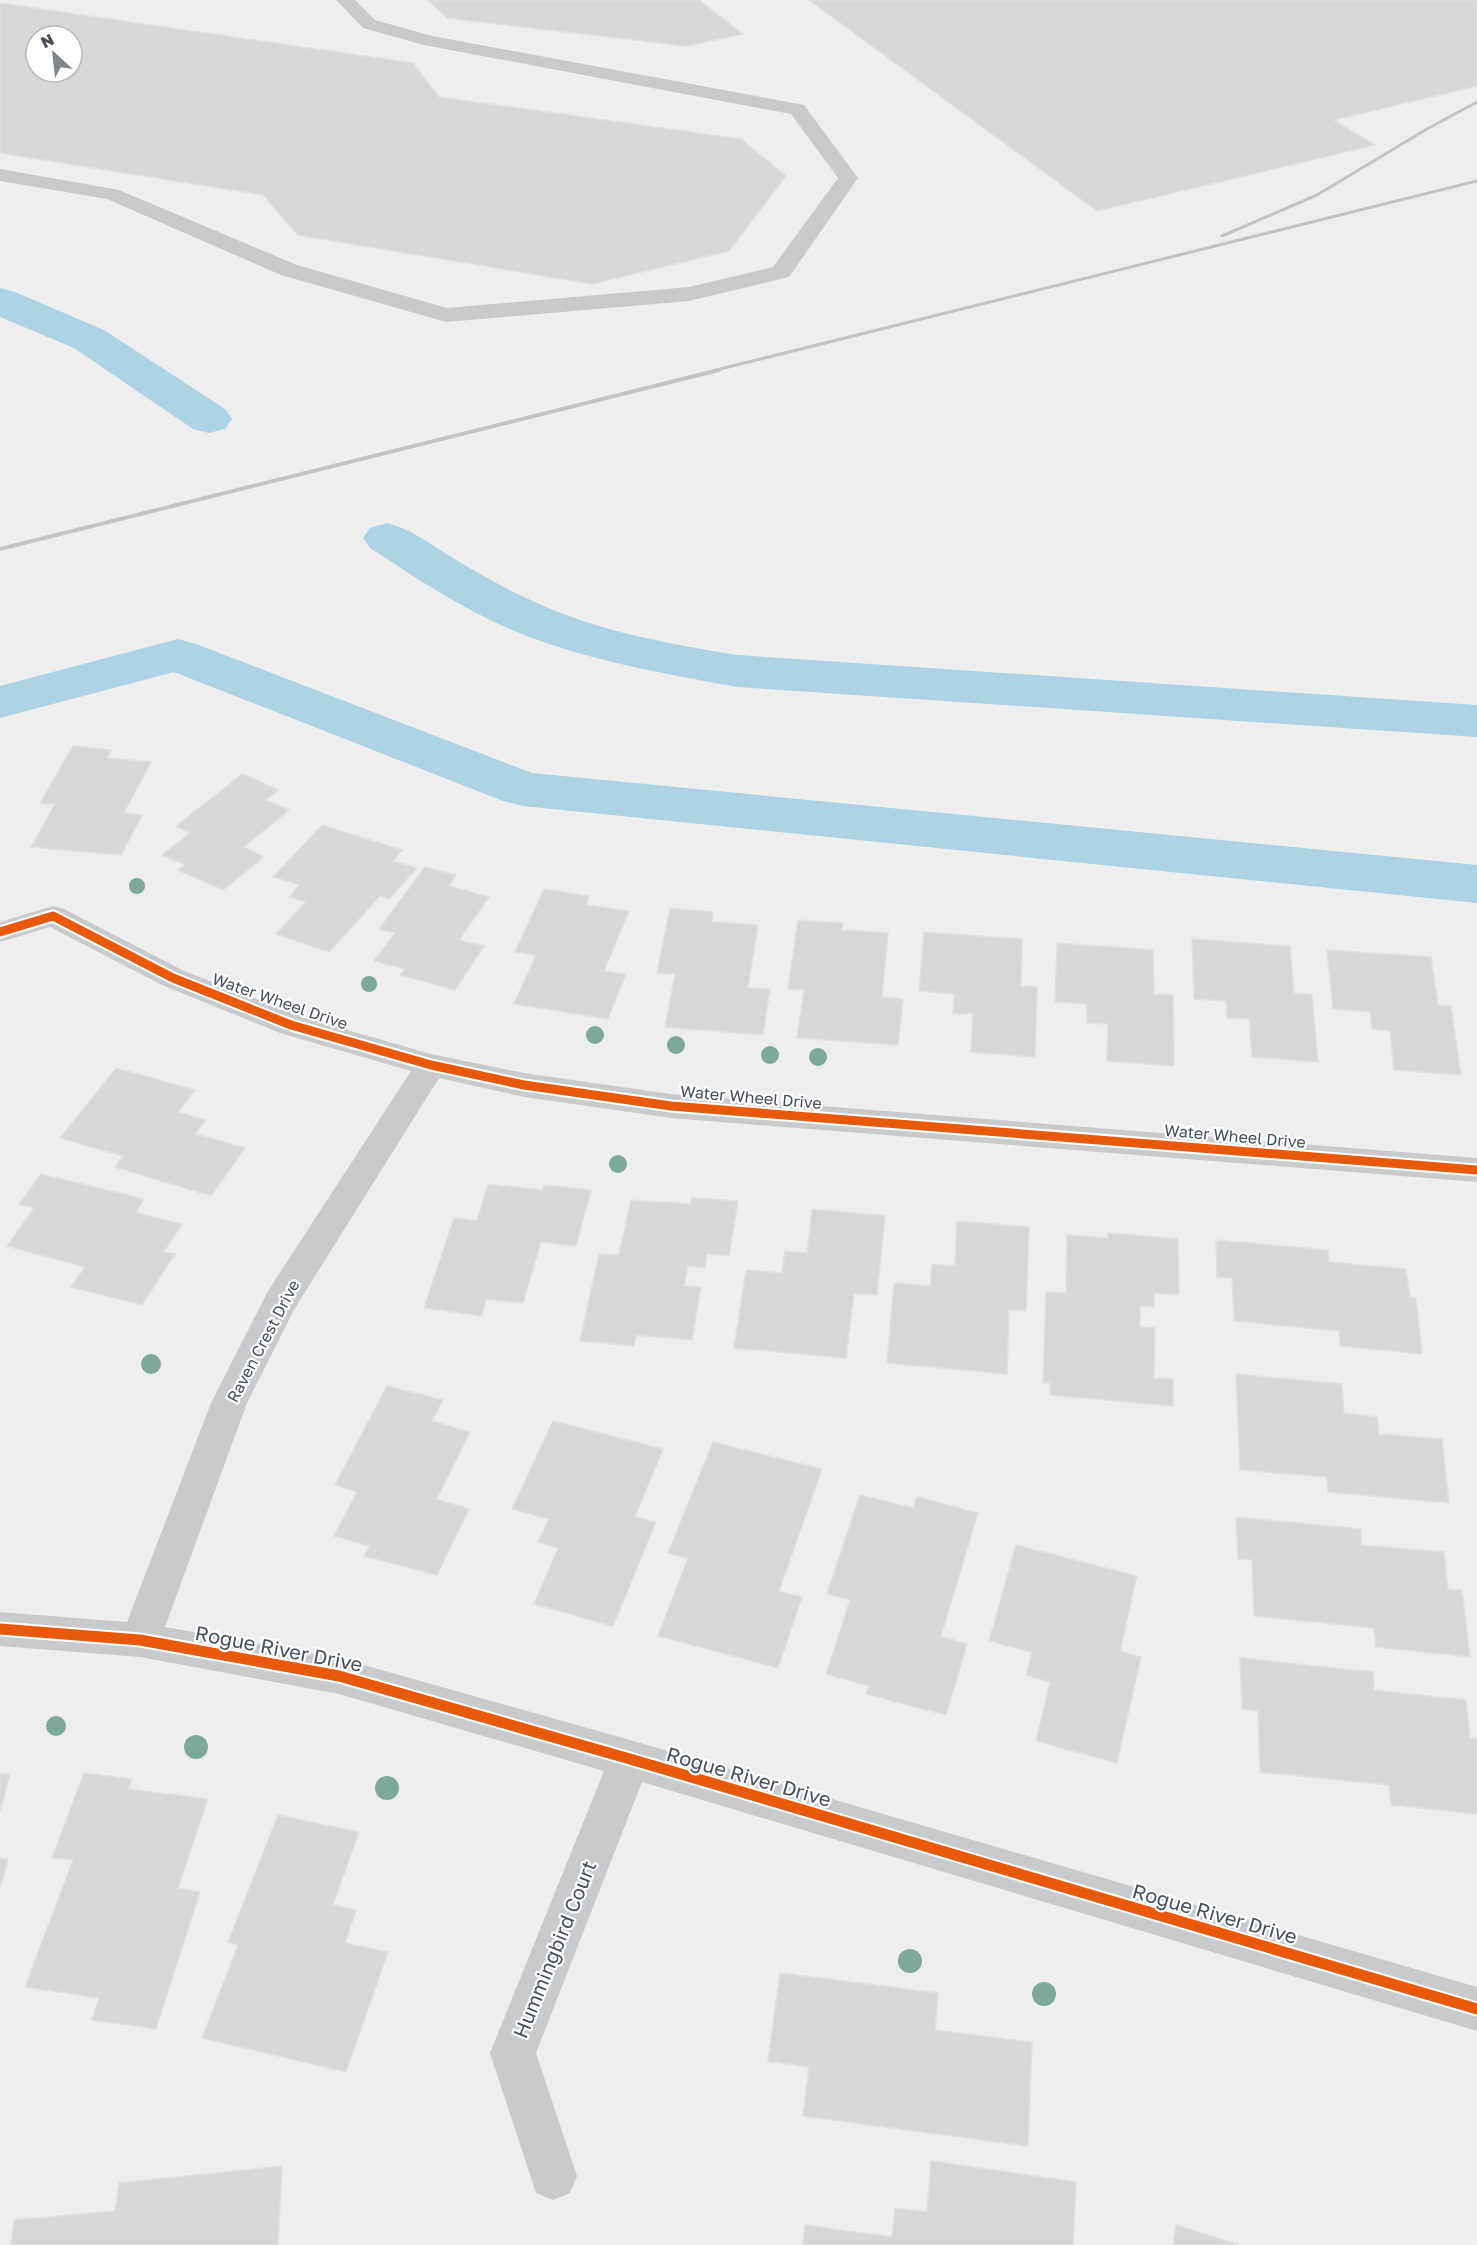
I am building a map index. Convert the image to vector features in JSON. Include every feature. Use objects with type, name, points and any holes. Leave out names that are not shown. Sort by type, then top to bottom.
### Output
[{"type":"street","points":[[0,175],[112,194],[290,270],[447,315],[689,294],[781,272],[848,178],[797,109],[430,41],[369,24],[345,0]]},
{"type":"street","name":"Water Wheel Drive","points":[[0,932],[53,916],[173,978],[291,1024],[431,1065],[524,1085],[671,1106],[1477,1170]]},
{"type":"street","name":"Raven Crest Drive","points":[[140,1640],[229,1403],[239,1383],[281,1301],[431,1065]]},
{"type":"street","name":"Rogue River Drive","points":[[0,1629],[140,1640],[339,1676],[630,1759],[1477,2009]]},
{"type":"street","name":"Hummingbird Court","points":[[553,2176],[513,2053],[630,1759]]},
{"type":"building","points":[[428,0],[699,0],[743,34],[686,46],[447,18]]},
{"type":"building","points":[[809,0],[1477,0],[1477,86],[1334,120],[1375,145],[1097,211]]},
{"type":"building","points":[[0,3],[413,63],[439,97],[741,139],[786,176],[729,251],[592,284],[298,235],[263,195],[0,153]]},
{"type":"building","points":[[73,746],[111,750],[107,758],[151,762],[124,813],[142,815],[121,855],[31,847],[55,804],[40,803]]},
{"type":"building","points":[[242,774],[279,790],[266,800],[289,810],[244,847],[264,857],[223,890],[178,870],[185,865],[162,855],[190,833],[176,826]]},
{"type":"building","points":[[322,825],[402,850],[393,861],[417,868],[389,899],[380,896],[329,952],[276,934],[306,902],[289,897],[299,885],[273,877]]},
{"type":"building","points":[[425,867],[456,875],[449,886],[489,897],[459,940],[484,946],[455,990],[400,975],[405,969],[374,961],[395,933],[379,929]]},
{"type":"building","points":[[544,889],[589,896],[586,905],[629,911],[604,971],[626,974],[608,1019],[514,1004],[536,955],[515,952]]},
{"type":"building","points":[[670,908],[713,912],[712,922],[758,925],[748,988],[770,989],[763,1035],[665,1027],[675,974],[657,973]]},
{"type":"building","points":[[798,920],[843,923],[842,930],[888,933],[882,997],[903,999],[898,1045],[797,1038],[804,990],[788,989]]},
{"type":"building","points":[[924,932],[1022,939],[1021,986],[1037,987],[1035,1057],[971,1052],[973,1014],[953,1013],[954,994],[919,991]]},
{"type":"building","points":[[1192,939],[1290,946],[1294,993],[1312,995],[1318,1062],[1252,1057],[1249,1019],[1227,1018],[1226,1001],[1194,999]]},
{"type":"building","points":[[1057,943],[1153,950],[1154,994],[1173,995],[1174,1066],[1107,1061],[1108,1024],[1087,1023],[1087,1004],[1055,1002]]},
{"type":"building","points":[[1327,950],[1431,957],[1438,1005],[1451,1006],[1461,1075],[1394,1070],[1390,1031],[1372,1029],[1370,1012],[1333,1009]]},
{"type":"building","points":[[116,1068],[195,1090],[178,1112],[206,1120],[195,1134],[245,1148],[211,1196],[115,1167],[123,1156],[60,1138]]},
{"type":"building","points":[[41,1174],[144,1199],[136,1213],[182,1224],[164,1252],[175,1254],[142,1305],[71,1287],[85,1267],[7,1246],[34,1208],[19,1204]]},
{"type":"building","points":[[488,1184],[542,1190],[544,1185],[591,1190],[576,1246],[541,1242],[523,1303],[486,1299],[482,1316],[424,1308],[454,1218],[477,1221]]},
{"type":"building","points":[[692,1198],[738,1201],[729,1256],[707,1254],[705,1268],[688,1266],[684,1286],[701,1287],[692,1340],[636,1335],[634,1346],[580,1341],[599,1254],[619,1255],[631,1200],[690,1204]]},
{"type":"building","points":[[812,1209],[885,1216],[877,1295],[854,1294],[846,1358],[734,1348],[746,1270],[782,1273],[785,1251],[807,1253]]},
{"type":"building","points":[[957,1221],[1029,1227],[1026,1311],[1009,1310],[1007,1374],[887,1363],[894,1283],[930,1286],[932,1264],[955,1266]]},
{"type":"building","points":[[1108,1233],[1178,1239],[1179,1295],[1154,1293],[1154,1307],[1140,1306],[1140,1327],[1155,1328],[1154,1378],[1173,1379],[1173,1406],[1050,1395],[1050,1383],[1043,1383],[1046,1292],[1066,1293],[1067,1235],[1108,1238]]},
{"type":"building","points":[[1216,1240],[1328,1250],[1329,1262],[1406,1269],[1410,1297],[1416,1298],[1422,1354],[1340,1346],[1339,1331],[1234,1321],[1232,1278],[1217,1277]]},
{"type":"building","points":[[1236,1374],[1342,1384],[1344,1413],[1377,1417],[1379,1434],[1442,1439],[1449,1503],[1328,1492],[1327,1477],[1240,1470]]},
{"type":"building","points":[[387,1386],[443,1400],[432,1421],[470,1432],[437,1499],[469,1509],[437,1575],[364,1556],[370,1546],[334,1536],[357,1492],[335,1485]]},
{"type":"building","points":[[553,1421],[663,1449],[635,1517],[656,1522],[613,1626],[534,1604],[558,1548],[538,1542],[549,1519],[512,1509]]},
{"type":"building","points":[[713,1442],[822,1469],[779,1591],[802,1597],[778,1668],[658,1636],[688,1558],[668,1553]]},
{"type":"building","points":[[860,1495],[913,1508],[917,1497],[978,1513],[941,1636],[967,1644],[946,1715],[866,1694],[869,1686],[826,1674],[850,1600],[827,1594]]},
{"type":"building","points":[[1236,1517],[1361,1529],[1361,1545],[1444,1552],[1448,1589],[1462,1590],[1470,1657],[1376,1647],[1374,1628],[1254,1616],[1252,1560],[1238,1559]]},
{"type":"building","points":[[1016,1545],[1137,1576],[1120,1651],[1141,1657],[1117,1763],[1036,1741],[1050,1682],[1026,1675],[1032,1652],[989,1641]]},
{"type":"building","points":[[1240,1658],[1373,1672],[1374,1690],[1466,1700],[1470,1738],[1477,1739],[1477,1814],[1391,1805],[1389,1785],[1260,1772],[1258,1711],[1242,1709]]},
{"type":"building","points":[[84,1773],[132,1779],[128,1789],[208,1799],[178,1888],[200,1892],[156,2029],[92,2020],[99,1998],[25,1987],[73,1860],[52,1858]]},
{"type":"building","points":[[0,1774],[10,1774],[0,1812]]},
{"type":"building","points":[[278,1815],[359,1832],[333,1905],[356,1910],[345,1943],[388,1952],[346,2072],[202,2038],[238,1945],[228,1942]]},
{"type":"building","points":[[0,1859],[8,1859],[0,1888]]},
{"type":"building","points":[[780,1973],[938,1993],[935,2030],[1032,2042],[1028,2146],[803,2116],[809,2067],[768,2061]]},
{"type":"building","points":[[931,2161],[1076,2182],[1073,2245],[803,2245],[805,2225],[892,2237],[895,2208],[927,2212]]},
{"type":"building","points":[[282,2166],[278,2245],[11,2245],[14,2220],[115,2211],[119,2183]]},
{"type":"building","points":[[1176,2225],[1239,2245],[1173,2245]]},
{"type":"waterway","points":[[0,301],[89,339],[209,419]]},
{"type":"waterway","points":[[387,538],[487,598],[551,627],[620,648],[737,671],[1477,721]]},
{"type":"waterway","points":[[0,702],[178,655],[523,789],[1477,884]]},
{"type":"railway","points":[[1222,236],[1317,195],[1477,102]]},
{"type":"railway","points":[[712,371],[1477,181]]},
{"type":"railway","points":[[0,549],[719,370]]},
{"type":"cycle path","points":[[0,932],[53,916],[173,978],[291,1025],[431,1065],[524,1085],[671,1106],[1477,1170]]},
{"type":"cycle path","points":[[0,1629],[140,1640],[339,1676],[630,1759],[1477,2009]]}]
